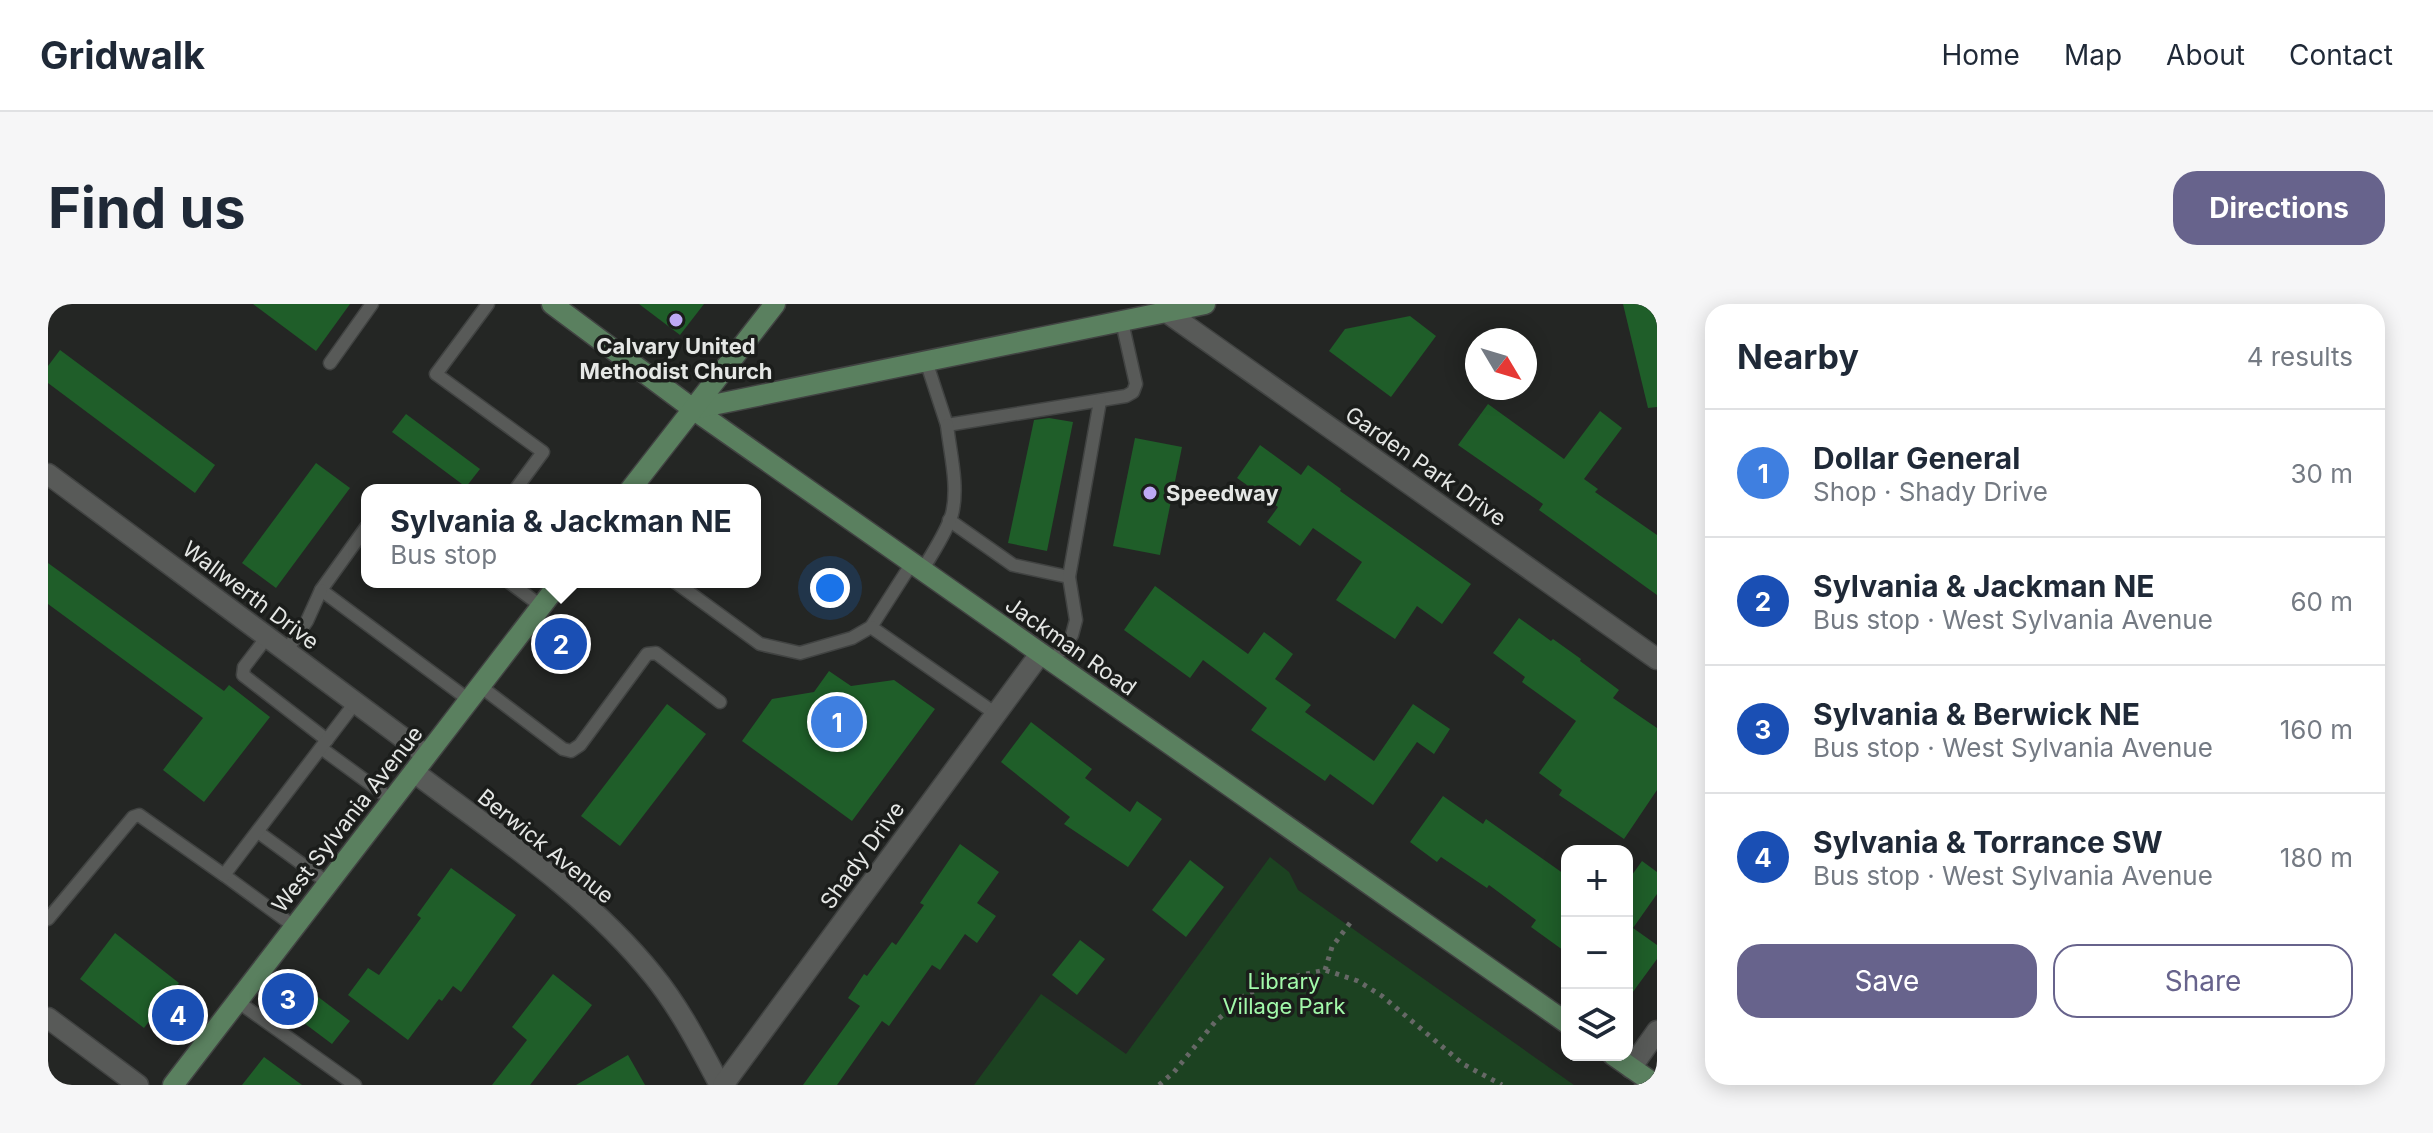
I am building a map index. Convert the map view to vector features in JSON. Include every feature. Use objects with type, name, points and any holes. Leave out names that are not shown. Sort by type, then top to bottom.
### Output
[{"type":"street","name":"Jackman Road","points":[[552,304],[693,409],[1561,1019]]},
{"type":"street","points":[[635,484],[775,304]]},
{"type":"street","points":[[693,409],[1205,304]]},
{"type":"street","name":"Garden Park Drive","points":[[1168,313],[1657,659]]},
{"type":"street","name":"Wallwerth Drive","points":[[48,474],[426,755]]},
{"type":"street","name":"West Sylvania Avenue","points":[[173,1085],[555,588]]},
{"type":"street","name":"Shady Drive","points":[[722,1085],[996,714],[1046,658]]},
{"type":"street","name":"Berwick Avenue","points":[[414,772],[572,892],[596,914],[654,977],[722,1085]]},
{"type":"street","points":[[48,1018],[138,1085]]},
{"type":"street","points":[[1631,1068],[1657,1031]]},
{"type":"street","points":[[1621,1061],[1656,1085]]},
{"type":"lane","points":[[330,363],[372,304]]},
{"type":"lane","points":[[488,304],[436,374],[543,452],[519,484]]},
{"type":"lane","points":[[947,425],[1100,401],[1133,392],[1136,384],[1122,322]]},
{"type":"lane","points":[[683,588],[760,644],[800,653],[852,638],[871,627],[949,520],[955,490],[947,425],[926,361]]},
{"type":"lane","points":[[1046,658],[1072,635],[1076,620],[1069,577],[1100,401]]},
{"type":"lane","points":[[949,520],[1013,565],[1069,577]]},
{"type":"lane","points":[[286,651],[307,621],[321,590],[361,534]]},
{"type":"lane","points":[[517,588],[541,606]]},
{"type":"lane","points":[[321,590],[563,749],[571,751],[580,745],[647,654],[656,653],[720,702]]},
{"type":"lane","points":[[871,627],[996,714]]},
{"type":"lane","points":[[267,637],[244,667],[243,675],[392,800]]},
{"type":"lane","points":[[224,875],[355,703]]},
{"type":"lane","points":[[48,919],[133,817],[139,815],[295,927]]},
{"type":"lane","points":[[258,832],[328,883]]},
{"type":"lane","points":[[237,1001],[355,1085]]},
{"type":"path","points":[[1325,970],[1332,947],[1350,923]]},
{"type":"path","points":[[1159,1085],[1174,1072],[1215,1022],[1244,996],[1274,981],[1325,970],[1358,981],[1382,996],[1463,1064],[1502,1085]]},
{"type":"green space","name":"Library Village Park","points":[[1270,857],[1289,872],[1298,890],[1574,1085],[974,1085],[1041,994],[1126,1054]]},
{"type":"building","points":[[253,304],[350,304],[316,351]]},
{"type":"building","name":"Calvary United Methodist Church","points":[[639,304],[704,304],[680,335]]},
{"type":"building","points":[[1623,304],[1657,304],[1657,407],[1648,408]]},
{"type":"building","points":[[1410,316],[1436,336],[1391,397],[1329,351],[1345,329]]},
{"type":"building","points":[[60,350],[215,465],[195,493],[48,383],[48,366]]},
{"type":"building","points":[[1488,404],[1564,459],[1600,411],[1622,428],[1584,479],[1598,489],[1595,492],[1657,535],[1657,595],[1539,510],[1543,504],[1458,445]]},
{"type":"building","points":[[406,414],[480,469],[468,484],[462,484],[392,432]]},
{"type":"building","points":[[1049,418],[1073,422],[1047,551],[1008,543],[1034,420]]},
{"type":"building","points":[[1135,438],[1182,447],[1160,555],[1113,546]]},
{"type":"building","points":[[1260,445],[1301,475],[1308,465],[1471,584],[1442,624],[1417,606],[1395,639],[1336,600],[1362,562],[1313,528],[1300,546],[1267,522],[1278,507],[1237,478]]},
{"type":"building","points":[[316,463],[350,488],[276,588],[242,563]]},
{"type":"building","points":[[48,563],[224,691],[229,685],[270,717],[204,802],[163,770],[203,718],[48,604]]},
{"type":"building","points":[[1155,586],[1248,654],[1264,632],[1293,654],[1275,679],[1311,705],[1305,712],[1374,761],[1413,704],[1450,729],[1434,754],[1417,742],[1373,805],[1330,774],[1325,781],[1251,730],[1267,708],[1203,660],[1190,678],[1124,630]]},
{"type":"building","points":[[1519,618],[1581,659],[1619,690],[1613,698],[1657,728],[1657,790],[1624,839],[1559,795],[1562,790],[1539,773],[1576,721],[1522,682],[1525,677],[1493,653]]},
{"type":"building","points":[[829,671],[851,686],[894,680],[935,709],[852,821],[742,741],[772,699],[814,692]]},
{"type":"building","points":[[667,704],[706,734],[620,846],[581,816]]},
{"type":"building","points":[[1031,722],[1092,769],[1085,778],[1130,812],[1137,801],[1162,819],[1128,867],[1064,824],[1070,817],[1001,762]]},
{"type":"building","points":[[1443,796],[1483,824],[1486,819],[1561,872],[1561,949],[1531,927],[1536,920],[1489,885],[1487,888],[1441,857],[1437,862],[1410,842]]},
{"type":"building","points":[[960,844],[999,872],[977,903],[996,916],[977,943],[965,934],[940,970],[932,965],[889,1026],[882,1021],[837,1085],[803,1085],[860,1006],[848,998],[892,942],[896,945]]},
{"type":"building","points":[[1190,860],[1224,887],[1186,937],[1152,910]]},
{"type":"building","points":[[1642,861],[1657,872],[1657,894],[1633,928],[1633,917],[1633,874]]},
{"type":"building","points":[[451,868],[516,915],[461,992],[453,986],[442,1001],[439,999],[408,1040],[348,995],[368,968],[379,975],[421,918],[417,915]]},
{"type":"building","points":[[1633,928],[1657,945],[1657,959],[1633,992]]},
{"type":"building","points":[[115,933],[179,983],[144,1028],[80,979]]},
{"type":"building","points":[[1080,940],[1105,959],[1077,995],[1052,975]]},
{"type":"building","points":[[553,974],[592,1005],[530,1085],[492,1085],[527,1040],[512,1027]]},
{"type":"building","points":[[309,990],[350,1021],[332,1044],[292,1014]]},
{"type":"building","points":[[628,1055],[645,1085],[576,1085]]},
{"type":"building","points":[[264,1057],[302,1085],[242,1085]]},
{"type":"place","name":"Calvary United Methodist Church","points":[[676,320]]},
{"type":"place","name":"Speedway","points":[[1150,493]]},
{"type":"place","name":"Sylvania & Jackman NE","points":[[561,644]]},
{"type":"place","name":"Dollar General","points":[[837,722]]},
{"type":"place","name":"Sylvania & Berwick NE","points":[[288,999]]},
{"type":"place","name":"Sylvania & Torrance SW","points":[[178,1015]]}]
